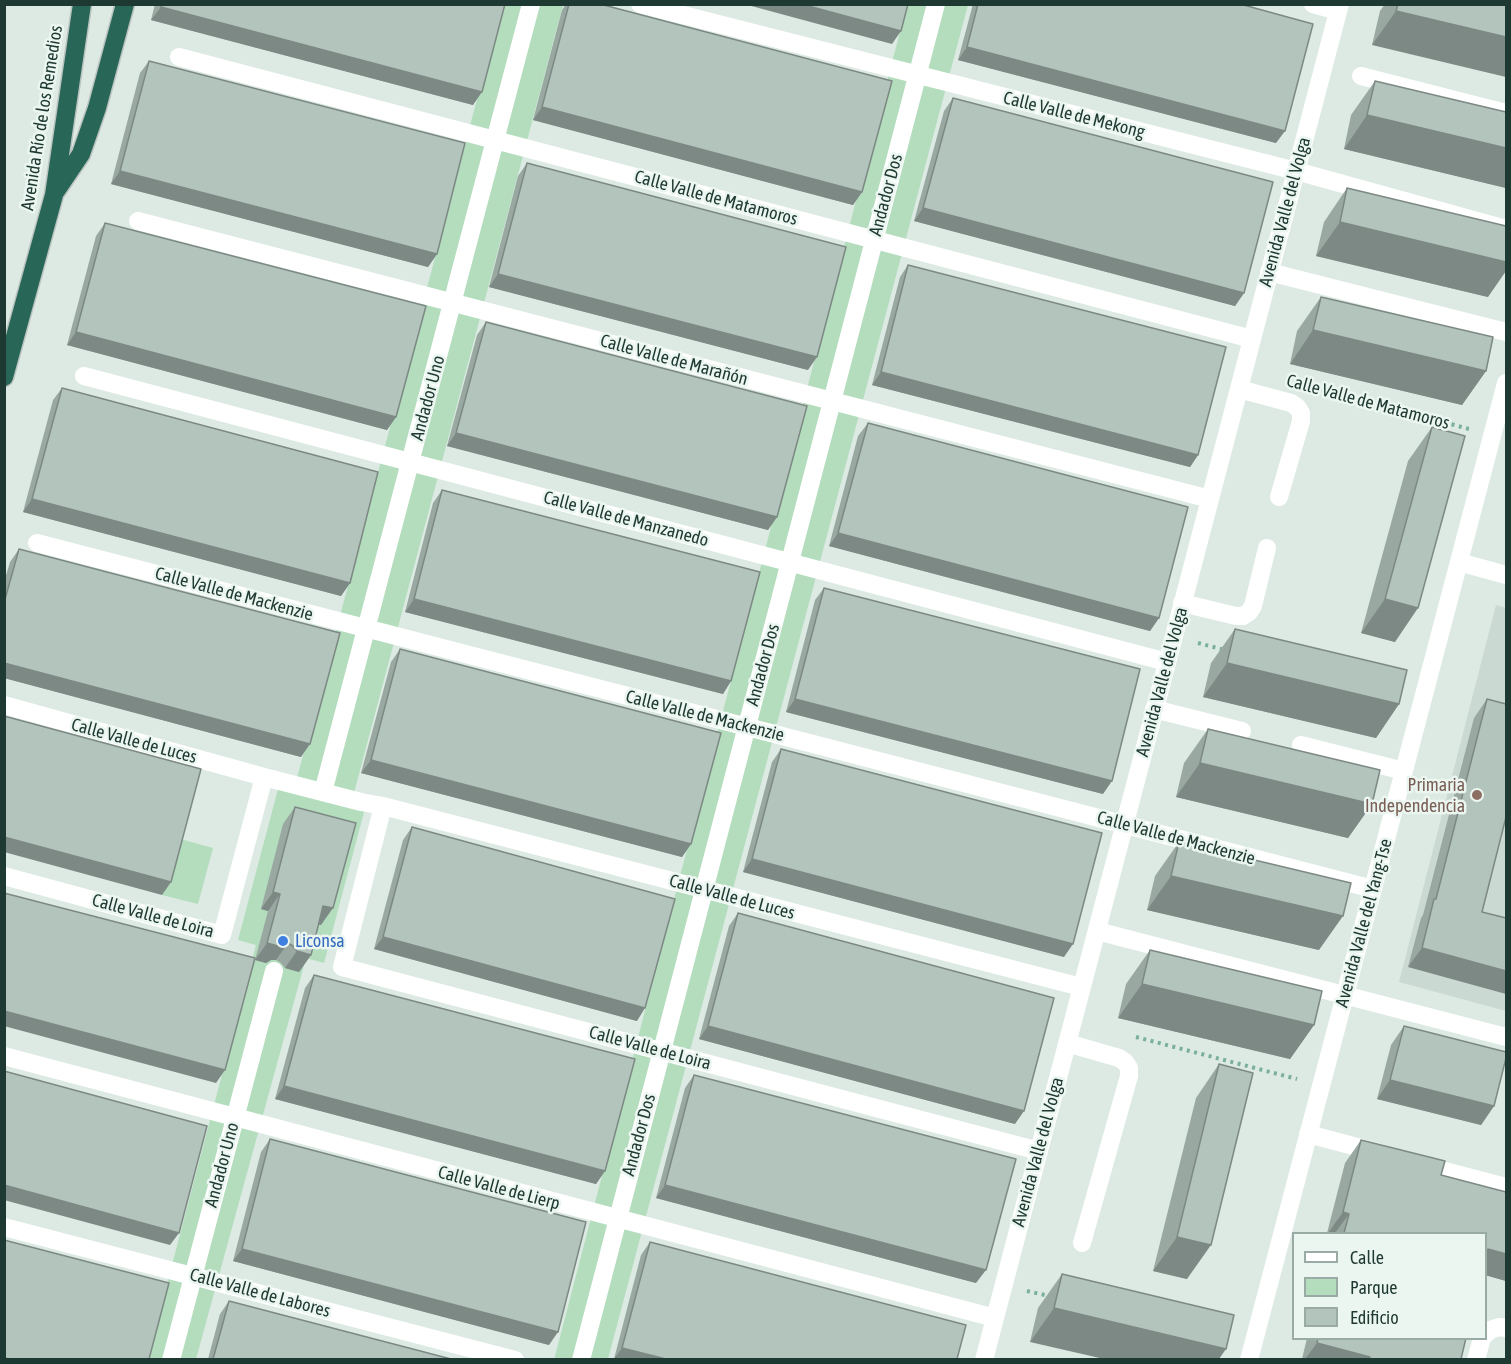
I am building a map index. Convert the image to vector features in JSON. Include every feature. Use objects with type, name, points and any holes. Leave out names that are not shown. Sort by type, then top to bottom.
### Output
[{"type":"highway","name":"Avenida Río de los Remedios","points":[[4,377],[54,195],[82,4]]},
{"type":"highway","points":[[54,195],[81,154],[97,108],[125,4]]},
{"type":"street","name":"Andador Uno","points":[[323,792],[531,4]]},
{"type":"street","name":"Calle Valle de Mekong","points":[[640,4],[1296,171],[1506,228]]},
{"type":"street","name":"Andador Dos","points":[[581,1359],[936,4]]},
{"type":"street","points":[[1313,4],[1339,8]]},
{"type":"street","name":"Avenida Valle del Volga","points":[[984,1359],[1339,8]]},
{"type":"street","name":"Calle Valle de Matamoros","points":[[179,57],[1252,339]]},
{"type":"street","points":[[1361,76],[1506,113]]},
{"type":"street","name":"Calle Valle de Marañón","points":[[138,221],[1210,499]]},
{"type":"street","points":[[1269,272],[1506,332]]},
{"type":"street","name":"Calle Valle de Manzanedo","points":[[84,376],[1167,662]]},
{"type":"street","name":"Avenida Valle del Yang-Tse","points":[[1249,1359],[1492,436],[1504,403],[1506,383]]},
{"type":"street","points":[[1239,389],[1292,403],[1301,413],[1301,421],[1279,497]]},
{"type":"street","name":"Calle Valle de Mackenzie","points":[[37,543],[1373,889]]},
{"type":"street","points":[[1182,603],[1243,616],[1252,606],[1267,548]]},
{"type":"street","points":[[1459,562],[1506,575]]},
{"type":"street","name":"Calle Valle de Luces","points":[[4,705],[264,777],[1082,987]]},
{"type":"street","points":[[1154,710],[1242,731]]},
{"type":"street","points":[[1301,745],[1404,771]]},
{"type":"street","name":"Calle Valle de Loira","points":[[4,876],[222,935],[264,777]]},
{"type":"street","name":"Calle Valle de Loira","points":[[383,806],[342,967],[1038,1151]]},
{"type":"street","points":[[1096,931],[1506,1037]]},
{"type":"street","name":"Andador Uno","points":[[171,1359],[274,971]]},
{"type":"street","points":[[1067,1043],[1119,1058],[1129,1068],[1129,1076],[1082,1243]]},
{"type":"street","name":"Calle Valle de Lierp","points":[[4,1056],[994,1318]]},
{"type":"street","points":[[1308,1134],[1506,1184]]},
{"type":"street","name":"Calle Valle de Labores","points":[[4,1227],[515,1359]]},
{"type":"street","points":[[1487,1332],[1499,1327],[1506,1328]]},
{"type":"street","points":[[1476,1359],[1481,1340]]},
{"type":"path","name":"Calle Valle de Matamoros","points":[[1312,387],[1492,436]]},
{"type":"path","points":[[1174,636],[1230,651]]},
{"type":"path","points":[[1129,1036],[1321,1086]]},
{"type":"path","points":[[1003,1285],[1060,1299]]},
{"type":"shaded area","name":"Primaria Independencia","points":[[1496,605],[1506,608],[1506,1011],[1399,982]]},
{"type":"green space","points":[[502,5],[563,5],[354,793],[368,797],[324,963],[306,958],[196,1359],[147,1360],[256,945],[238,940],[282,774],[297,778]]},
{"type":"green space","points":[[907,5],[968,5],[608,1359],[554,1360]]},
{"type":"green space","points":[[177,838],[213,848],[198,904],[162,895]]},
{"type":"building","points":[[161,4],[505,4],[482,92],[161,7]]},
{"type":"building","points":[[569,4],[600,4],[892,81],[862,192],[542,107]]},
{"type":"building","points":[[801,4],[908,4],[901,31]]},
{"type":"building","points":[[978,4],[1240,4],[1313,24],[1285,131],[967,47]]},
{"type":"building","points":[[1398,4],[1506,4],[1506,37],[1396,11]]},
{"type":"building","points":[[149,61],[465,143],[437,254],[120,171]]},
{"type":"building","points":[[1375,81],[1506,112],[1506,148],[1367,115]]},
{"type":"building","points":[[953,98],[1273,182],[1244,293],[923,208]]},
{"type":"building","points":[[527,163],[846,247],[817,357],[498,274]]},
{"type":"building","points":[[1347,188],[1506,226],[1506,262],[1340,222]]},
{"type":"building","points":[[105,223],[426,306],[396,417],[76,332]]},
{"type":"building","points":[[908,265],[1226,347],[1198,455],[881,372]]},
{"type":"building","points":[[1321,297],[1493,337],[1486,371],[1313,330]]},
{"type":"building","points":[[486,322],[807,406],[777,517],[456,433]]},
{"type":"building","points":[[62,388],[378,472],[350,583],[32,499]]},
{"type":"building","points":[[868,423],[1188,507],[1159,618],[838,533]]},
{"type":"building","points":[[1432,427],[1465,436],[1418,608],[1385,599]]},
{"type":"building","points":[[442,490],[760,572],[731,681],[414,599]]},
{"type":"building","points":[[19,549],[340,633],[310,744],[4,663],[4,603]]},
{"type":"building","points":[[824,588],[1140,669],[1112,781],[795,699]]},
{"type":"building","points":[[1235,629],[1407,670],[1399,704],[1227,663]]},
{"type":"building","points":[[400,649],[721,733],[691,844],[371,760]]},
{"type":"building","points":[[1487,699],[1506,704],[1506,817],[1482,912],[1506,918],[1506,971],[1422,948]]},
{"type":"building","points":[[4,716],[201,769],[171,882],[4,837]]},
{"type":"building","points":[[1208,729],[1380,770],[1372,804],[1200,763]]},
{"type":"building","points":[[781,749],[1102,833],[1073,944],[752,859]]},
{"type":"building","points":[[295,807],[356,823],[333,908],[323,906],[311,955],[297,951],[288,943],[278,946],[267,943],[280,894],[273,892]]},
{"type":"building","points":[[412,827],[675,899],[645,1008],[383,937]]},
{"type":"building","points":[[1179,842],[1351,883],[1343,916],[1171,876]]},
{"type":"building","points":[[4,893],[255,958],[225,1070],[4,1011]]},
{"type":"building","points":[[738,913],[1054,998],[1024,1111],[708,1026]]},
{"type":"building","points":[[1150,950],[1322,991],[1314,1025],[1142,984]]},
{"type":"building","points":[[314,975],[635,1059],[605,1171],[284,1086]]},
{"type":"building","points":[[1404,1026],[1506,1052],[1494,1106],[1390,1080]]},
{"type":"building","points":[[1219,1064],[1253,1073],[1211,1245],[1177,1237]]},
{"type":"building","points":[[4,1071],[207,1126],[179,1233],[4,1185]]},
{"type":"building","points":[[694,1075],[1016,1159],[986,1270],[665,1185]]},
{"type":"building","points":[[270,1139],[586,1222],[558,1332],[242,1249]]},
{"type":"building","points":[[1361,1140],[1445,1161],[1441,1175],[1506,1192],[1506,1254],[1488,1249],[1487,1253],[1487,1232],[1344,1232],[1349,1214],[1343,1212]]},
{"type":"building","points":[[4,1240],[169,1283],[149,1359],[4,1358]]},
{"type":"building","points":[[650,1242],[966,1325],[957,1359],[666,1359],[622,1348]]},
{"type":"building","points":[[1062,1274],[1234,1315],[1226,1349],[1054,1308]]},
{"type":"building","points":[[229,1301],[451,1359],[213,1359]]},
{"type":"building","points":[[1318,1340],[1466,1340],[1461,1359],[1369,1359],[1370,1357],[1317,1343]]},
{"type":"place","name":"Primaria Independencia","points":[[1477,795]]},
{"type":"place","name":"Liconsa","points":[[283,941]]}]
